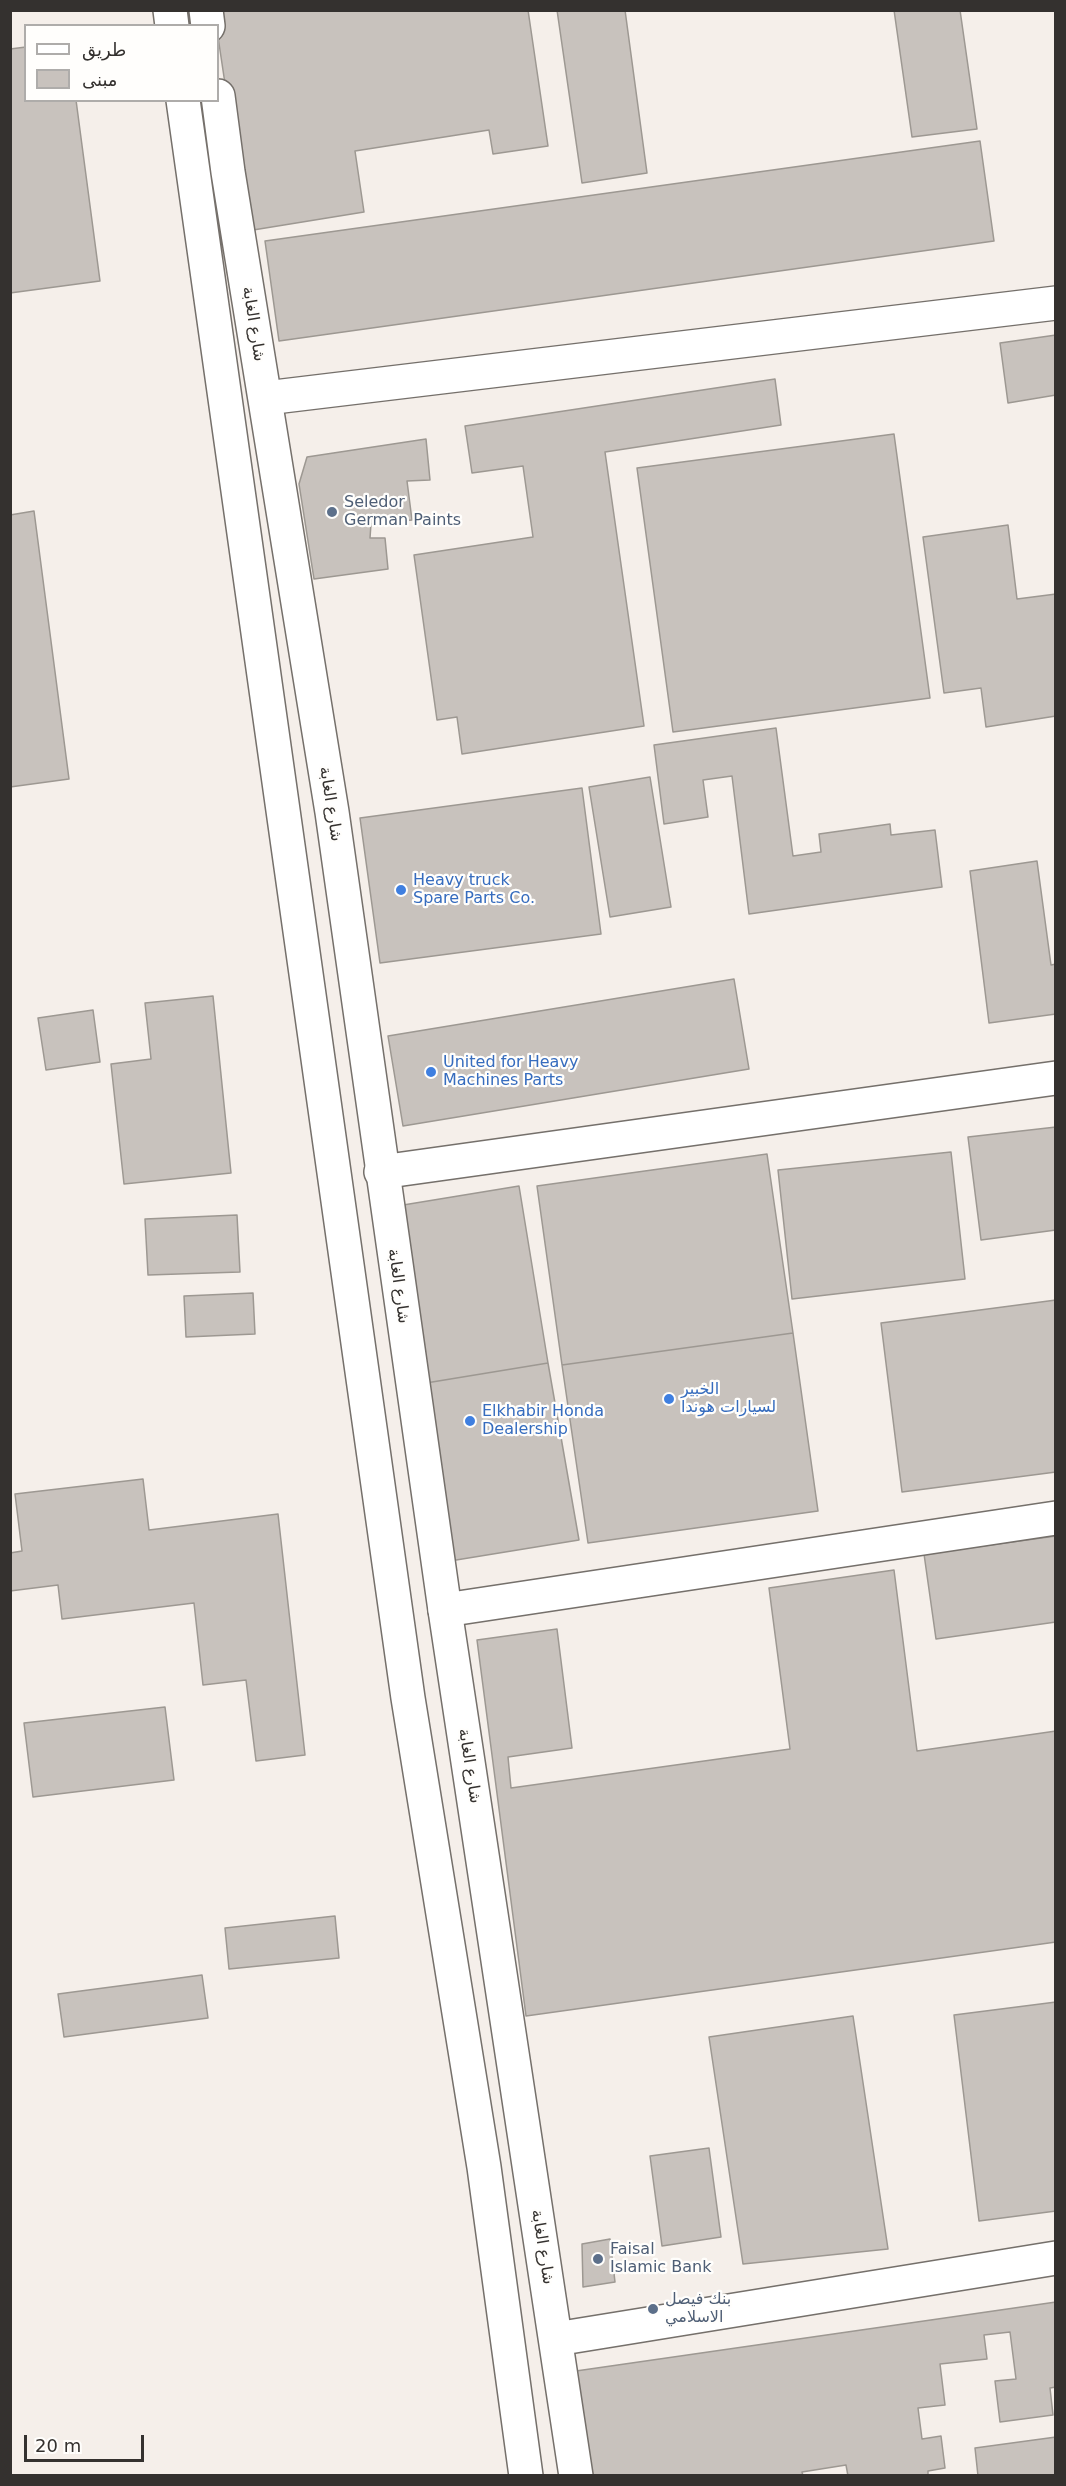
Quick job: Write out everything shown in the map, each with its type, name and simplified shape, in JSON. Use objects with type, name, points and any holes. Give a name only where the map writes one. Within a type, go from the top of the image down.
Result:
[{"type":"main road","points":[[183,102],[408,1698],[484,2167],[526,2475]]},
{"type":"main road","name":"شارع الغابة","points":[[219,102],[230,184],[332,812],[381,1172],[445,1610],[576,2475]]},
{"type":"main road","points":[[266,398],[1056,303]]},
{"type":"main road","points":[[381,1172],[1056,1078]]},
{"type":"main road","points":[[445,1610],[1056,1518]]},
{"type":"main road","points":[[556,2339],[1056,2258]]},
{"type":"building","points":[[214,10],[528,10],[548,146],[493,154],[489,130],[355,151],[364,212],[247,231],[219,43],[219,24],[216,24]]},
{"type":"building","points":[[557,10],[625,10],[647,173],[582,183]]},
{"type":"building","points":[[894,10],[960,10],[977,129],[912,137]]},
{"type":"building","points":[[24,47],[24,102],[76,102],[100,281],[10,293],[10,49]]},
{"type":"building","points":[[980,141],[994,241],[279,341],[265,241]]},
{"type":"building","points":[[1056,335],[1056,395],[1008,403],[1000,343]]},
{"type":"building","points":[[775,379],[781,425],[605,452],[644,726],[462,754],[457,717],[437,720],[414,555],[533,537],[523,466],[472,473],[465,426]]},
{"type":"building","points":[[894,434],[930,698],[673,732],[637,468]]},
{"type":"building","points":[[426,439],[430,480],[407,481],[412,520],[371,524],[370,538],[385,538],[388,569],[314,579],[299,484],[307,457]]},
{"type":"building","points":[[34,511],[69,779],[10,787],[10,515]]},
{"type":"building","points":[[1008,525],[1017,599],[1056,594],[1056,716],[986,727],[981,688],[944,693],[923,537]]},
{"type":"building","points":[[776,728],[793,856],[821,852],[819,834],[890,824],[891,835],[935,830],[942,887],[749,914],[732,776],[703,780],[708,817],[664,824],[654,745]]},
{"type":"building","points":[[650,777],[671,907],[610,917],[589,787]]},
{"type":"building","points":[[582,788],[601,934],[380,963],[360,818]]},
{"type":"building","points":[[1037,861],[1051,965],[1056,964],[1056,1014],[989,1023],[970,871]]},
{"type":"building","points":[[734,979],[749,1069],[403,1126],[388,1036]]},
{"type":"building","points":[[213,996],[231,1173],[124,1184],[111,1064],[151,1059],[145,1003]]},
{"type":"building","points":[[93,1010],[100,1062],[46,1070],[38,1018]]},
{"type":"building","points":[[1056,1127],[1056,1230],[981,1240],[968,1137]]},
{"type":"building","points":[[951,1152],[965,1279],[792,1299],[778,1170]]},
{"type":"building","points":[[767,1154],[793,1333],[562,1365],[537,1186]]},
{"type":"building","points":[[519,1186],[548,1363],[420,1384],[391,1207]]},
{"type":"building","points":[[237,1215],[240,1272],[148,1275],[145,1219]]},
{"type":"building","points":[[253,1293],[255,1334],[186,1337],[184,1296]]},
{"type":"building","points":[[1056,1300],[1056,1472],[902,1492],[881,1323]]},
{"type":"building","points":[[793,1333],[818,1511],[588,1543],[562,1365]]},
{"type":"building","points":[[548,1363],[579,1540],[450,1561],[420,1384]]},
{"type":"building","points":[[143,1479],[149,1530],[278,1514],[305,1755],[256,1761],[246,1680],[203,1685],[194,1603],[62,1619],[58,1585],[10,1591],[10,1553],[22,1551],[15,1494]]},
{"type":"building","points":[[1056,1536],[1056,1622],[936,1639],[924,1554]]},
{"type":"building","points":[[894,1570],[917,1751],[1056,1731],[1056,1942],[526,2016],[477,1640],[557,1629],[572,1748],[508,1757],[511,1788],[790,1749],[769,1588]]},
{"type":"building","points":[[165,1707],[174,1780],[33,1797],[24,1723]]},
{"type":"building","points":[[335,1916],[339,1958],[229,1969],[225,1928]]},
{"type":"building","points":[[202,1975],[208,2018],[64,2037],[58,1994]]},
{"type":"building","points":[[1056,2002],[1056,2211],[979,2221],[954,2015]]},
{"type":"building","points":[[853,2016],[888,2249],[743,2264],[709,2037]]},
{"type":"building","points":[[709,2148],[721,2237],[662,2246],[650,2156]]},
{"type":"building","points":[[610,2239],[615,2282],[583,2287],[582,2244]]},
{"type":"building","points":[[1056,2302],[1056,2387],[1050,2388],[1053,2415],[1000,2422],[995,2381],[1016,2379],[1010,2332],[984,2335],[987,2359],[940,2364],[945,2405],[918,2408],[922,2439],[941,2436],[945,2468],[928,2471],[928,2476],[848,2476],[846,2465],[802,2472],[803,2476],[584,2476],[569,2372]]},
{"type":"building","points":[[1056,2437],[1056,2476],[978,2476],[975,2448]]},
{"type":"place","name":"Seledor German Paints","points":[[332,512]]},
{"type":"place","name":"Heavy truck Spare Parts Co.","points":[[401,890]]},
{"type":"place","name":"United for Heavy Machines Parts","points":[[431,1072]]},
{"type":"place","name":"الخبير لسيارات هوندا","points":[[669,1399]]},
{"type":"place","name":"Elkhabir Honda Dealership","points":[[470,1421]]},
{"type":"place","name":"Faisal Islamic Bank","points":[[598,2259]]},
{"type":"place","name":"بنك فيصل الاسلامي","points":[[653,2309]]}]
